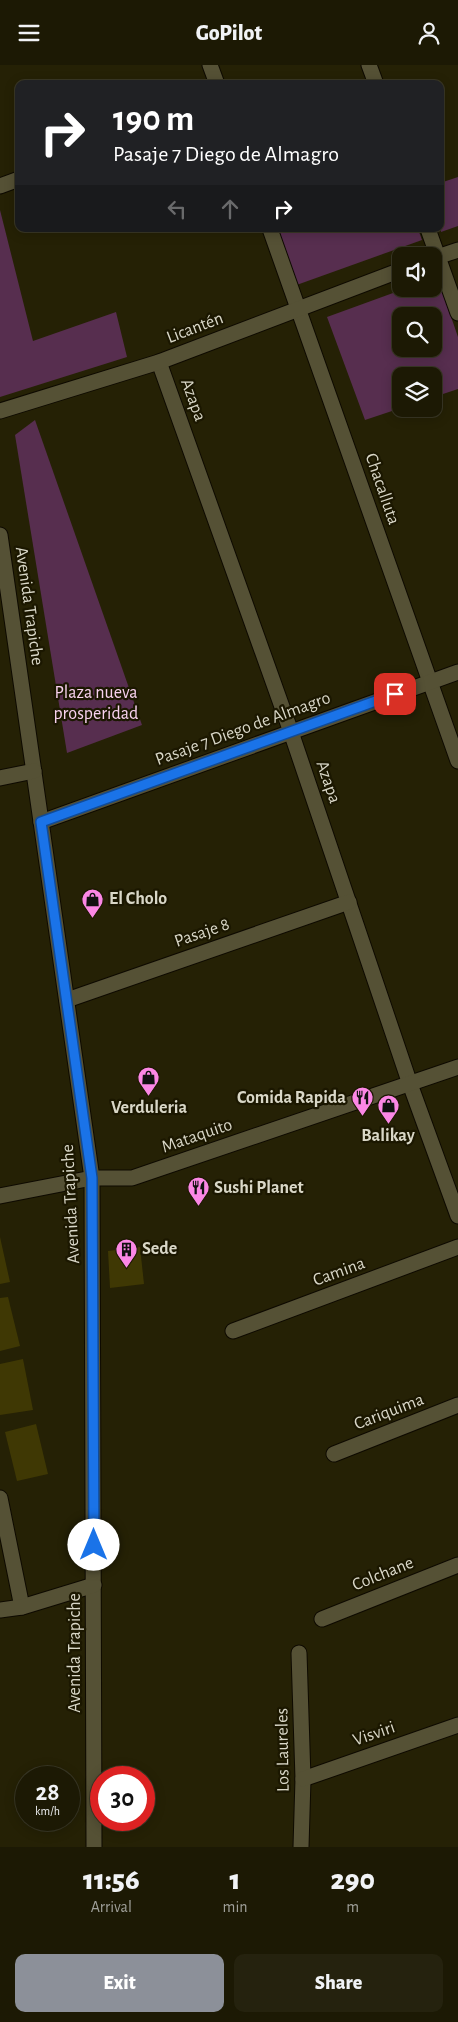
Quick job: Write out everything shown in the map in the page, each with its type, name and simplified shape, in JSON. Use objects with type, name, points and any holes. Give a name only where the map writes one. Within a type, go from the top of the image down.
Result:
[{"type":"street","points":[[210,65],[216,80]]},
{"type":"street","points":[[369,65],[375,80]]},
{"type":"street","points":[[0,186],[15,180]]},
{"type":"street","name":"Chacalluta","points":[[271,232],[458,761]]},
{"type":"street","points":[[429,232],[433,247]]},
{"type":"street","points":[[442,256],[458,250]]},
{"type":"street","name":"Licantén","points":[[0,411],[159,362],[392,273]]},
{"type":"street","points":[[442,273],[458,313]]},
{"type":"street","name":"Azapa","points":[[159,362],[292,732],[410,1084],[458,1216]]},
{"type":"street","name":"Avenida Trapiche","points":[[0,535],[92,1178],[94,1847]]},
{"type":"street","name":"Pasaje 7 Diego de Almagro","points":[[41,822],[458,672]]},
{"type":"street","points":[[0,778],[34,771]]},
{"type":"street","name":"Pasaje 8","points":[[67,999],[349,902]]},
{"type":"street","name":"Mataquito","points":[[0,1196],[92,1178],[132,1178],[458,1067]]},
{"type":"street","name":"Camina","points":[[233,1331],[458,1247]]},
{"type":"street","name":"Cariquima","points":[[334,1453],[458,1405]]},
{"type":"street","points":[[0,1498],[22,1607]]},
{"type":"street","name":"Colchane","points":[[322,1619],[458,1565]]},
{"type":"street","points":[[0,1610],[22,1607],[94,1585]]},
{"type":"street","name":"Los Laureles","points":[[300,1653],[303,1779],[301,1847]]},
{"type":"street","name":"Visviri","points":[[303,1779],[458,1725]]},
{"type":"green space","points":[[458,177],[458,226],[444,231],[444,182]]},
{"type":"green space","points":[[0,210],[33,341],[116,312],[127,357],[0,397]]},
{"type":"green space","points":[[273,232],[419,232],[422,240],[402,247],[392,247],[392,251],[291,287]]},
{"type":"green space","points":[[442,291],[458,337],[458,389],[442,394],[442,367],[392,367],[392,411],[365,420],[327,317],[392,293],[392,297],[442,297]]},
{"type":"green space","name":"Plaza nueva prosperidad","points":[[35,420],[142,725],[67,753],[15,435]]},
{"type":"building","points":[[0,1237],[10,1282],[0,1284]]},
{"type":"building","name":"Sede","points":[[140,1247],[144,1284],[110,1288],[108,1251]]},
{"type":"building","points":[[8,1297],[20,1346],[0,1351],[0,1298]]},
{"type":"building","points":[[23,1359],[33,1410],[0,1415],[0,1364]]},
{"type":"building","points":[[36,1424],[48,1474],[17,1481],[5,1432]]},
{"type":"place","name":"El Cholo","points":[[93,918]]},
{"type":"place","name":"Verduleria","points":[[149,1097]]},
{"type":"place","name":"Comida Rapida","points":[[362,1117]]},
{"type":"place","name":"Balikay","points":[[388,1125]]},
{"type":"place","name":"Sushi Planet","points":[[198,1207]]},
{"type":"place","name":"Sede","points":[[126,1268]]},
{"type":"route","points":[[94,1545],[92,1178],[41,822],[395,694]]}]
